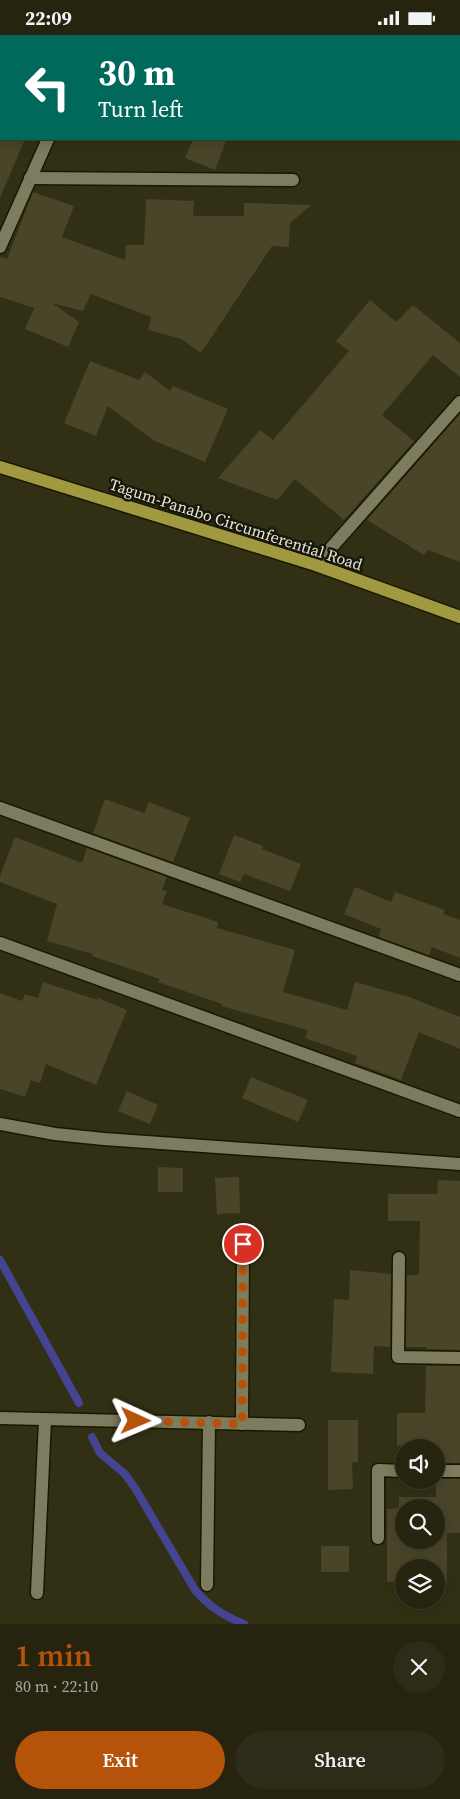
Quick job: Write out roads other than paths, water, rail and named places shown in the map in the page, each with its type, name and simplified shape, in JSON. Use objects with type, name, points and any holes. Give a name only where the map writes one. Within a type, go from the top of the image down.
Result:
[{"type":"main road","name":"Tagum-Panabo Circumferential Road","points":[[0,467],[316,565],[460,617]]},
{"type":"street","points":[[0,247],[48,140]]},
{"type":"street","points":[[30,178],[293,180]]},
{"type":"street","points":[[316,565],[460,403]]},
{"type":"street","points":[[0,808],[460,975]]},
{"type":"street","points":[[0,943],[460,1111]]},
{"type":"street","points":[[0,1124],[104,1139],[460,1164]]},
{"type":"street","points":[[242,1424],[243,1244]]},
{"type":"street","points":[[399,1258],[398,1357],[460,1358]]},
{"type":"street","points":[[0,1418],[299,1425]]},
{"type":"street","points":[[37,1593],[45,1420]]},
{"type":"street","points":[[207,1585],[209,1422]]},
{"type":"street","points":[[378,1538],[378,1470],[395,1471]]},
{"type":"street","points":[[445,1471],[460,1471]]},
{"type":"waterway","points":[[0,1260],[79,1403]]},
{"type":"waterway","points":[[92,1437],[100,1453],[125,1474],[135,1488],[195,1590],[217,1610],[244,1624]]}]
